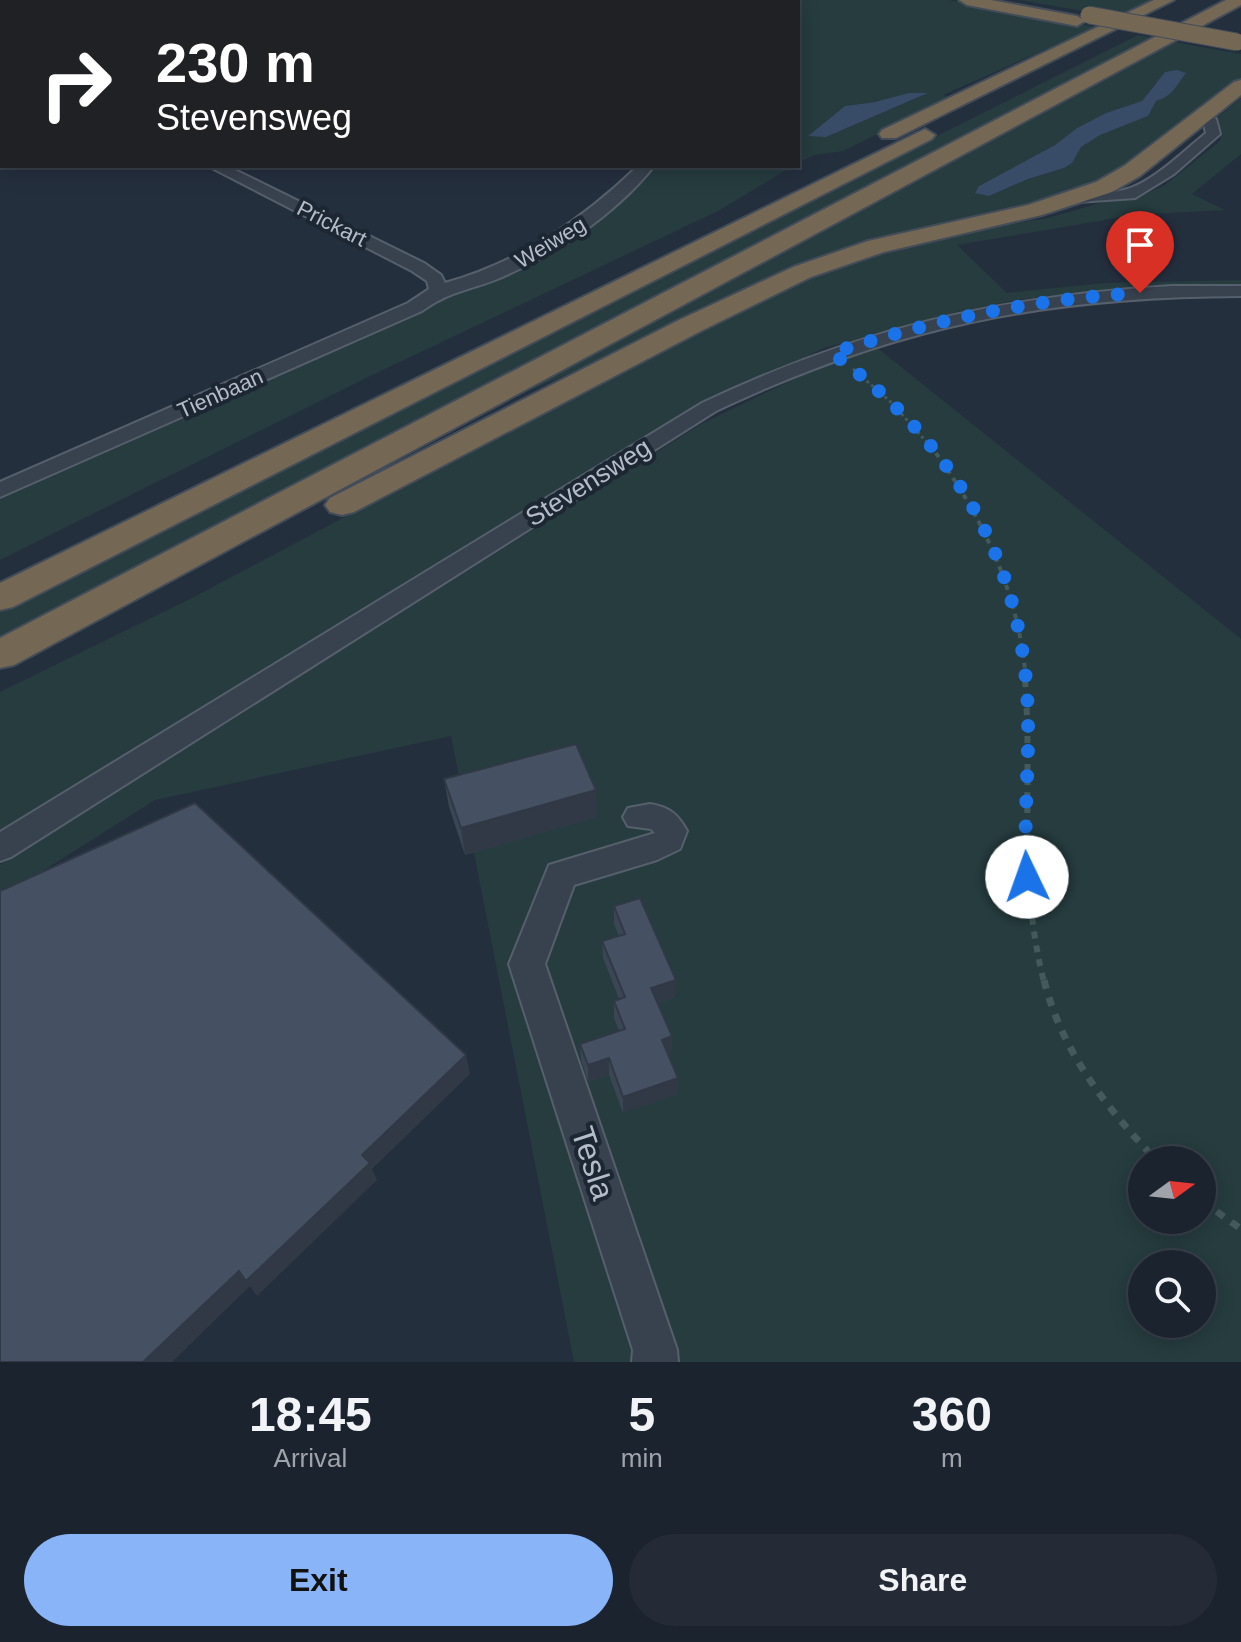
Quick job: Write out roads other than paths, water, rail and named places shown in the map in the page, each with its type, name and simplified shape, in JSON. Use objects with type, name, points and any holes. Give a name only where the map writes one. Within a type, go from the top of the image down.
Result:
[{"type":"highway","points":[[967,0],[1236,46]]},
{"type":"highway","points":[[1004,0],[1083,18]]},
{"type":"highway","points":[[0,655],[1238,0]]},
{"type":"highway","points":[[0,571],[582,283],[1174,3]]},
{"type":"highway","points":[[0,598],[1174,3]]},
{"type":"highway","points":[[0,668],[138,607],[261,547],[689,326],[802,272],[877,246],[1078,197],[1132,171],[1241,86]]},
{"type":"street","name":"Prickart","points":[[219,168],[418,267],[435,279],[438,291]]},
{"type":"street","name":"Weiweg","points":[[438,291],[486,277],[547,247],[594,214],[645,168]]},
{"type":"street","name":"Tienbaan","points":[[0,490],[415,307],[438,291]]},
{"type":"street","name":"Stevensweg","points":[[0,848],[709,407],[779,373],[920,326],[999,309],[1113,295],[1241,291]]},
{"type":"street","name":"Tesla","points":[[639,817],[653,815],[665,819],[671,831],[669,840],[657,847],[561,875],[527,964],[655,1350],[655,1362]]},
{"type":"water","points":[[1177,70],[1186,73],[1171,93],[1156,101],[1148,116],[1100,135],[1081,147],[1072,163],[1064,168],[989,196],[975,193],[979,186],[1055,145],[1077,128],[1106,113],[1142,101],[1165,72]]},
{"type":"water","points":[[909,93],[928,93],[826,137],[808,136],[845,106]]}]
